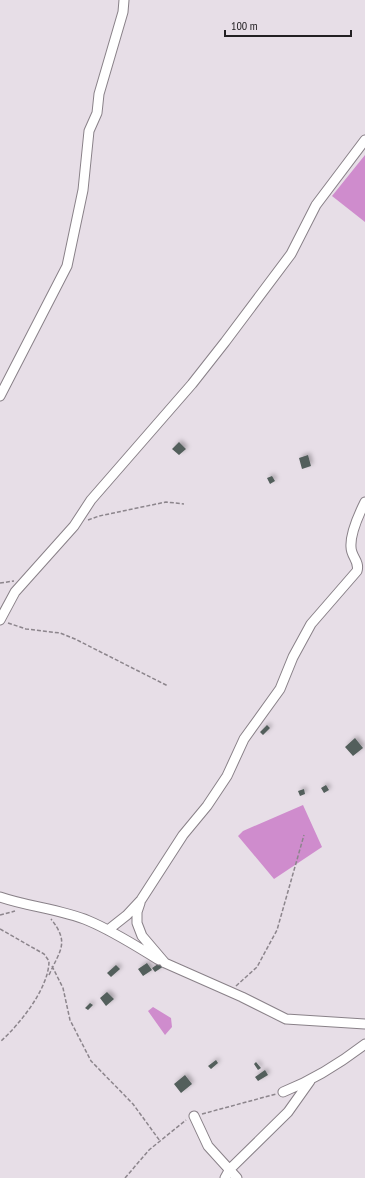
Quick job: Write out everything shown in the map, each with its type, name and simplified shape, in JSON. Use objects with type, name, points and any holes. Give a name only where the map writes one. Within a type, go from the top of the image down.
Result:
[{"type":"street","points":[[0,396],[67,266],[83,190],[89,131],[98,113],[99,94],[121,19],[124,0]]},
{"type":"street","points":[[3,621],[15,592],[74,526],[91,500],[192,384],[225,342],[291,254],[316,205],[365,140]]},
{"type":"street","points":[[108,930],[127,915],[141,900],[183,835],[227,776],[244,739],[280,689],[311,624],[357,571],[359,566],[351,547],[353,535],[365,502]]},
{"type":"street","points":[[0,896],[21,904],[52,908],[88,921],[108,930],[165,963],[231,992],[286,1020],[365,1024]]},
{"type":"street","points":[[141,900],[137,912],[137,923],[142,936],[165,963]]},
{"type":"street","points":[[283,1092],[310,1081],[340,1063],[365,1044]]},
{"type":"street","points":[[225,1178],[230,1169],[288,1112],[310,1081]]},
{"type":"street","points":[[194,1116],[208,1146],[237,1178]]},
{"type":"path","points":[[74,526],[99,516],[166,502],[184,504]]},
{"type":"path","points":[[3,621],[26,629],[60,633],[76,639],[168,686]]},
{"type":"path","points":[[231,992],[243,978],[257,966],[277,930],[304,835]]},
{"type":"path","points":[[0,915],[15,911]]},
{"type":"path","points":[[0,1042],[13,1030],[46,980],[63,944],[57,926],[50,916]]},
{"type":"path","points":[[0,929],[44,954],[49,961],[46,980]]},
{"type":"path","points":[[52,966],[63,988],[70,1020],[91,1061],[133,1104],[160,1141]]},
{"type":"shaded area","points":[[365,155],[365,222],[332,196]]},
{"type":"shaded area","points":[[303,805],[322,847],[274,879],[238,836],[243,831]]},
{"type":"shaded area","points":[[153,1007],[171,1018],[172,1027],[165,1035],[148,1011]]},
{"type":"building","points":[[179,442],[186,449],[179,455],[172,449]]},
{"type":"building","points":[[308,455],[311,466],[302,469],[299,458]]},
{"type":"building","points":[[272,476],[275,481],[270,484],[267,478]]},
{"type":"building","points":[[267,725],[270,728],[263,735],[260,732]]},
{"type":"building","points":[[355,738],[363,748],[353,756],[345,747]]},
{"type":"building","points":[[326,785],[329,790],[324,793],[321,788]]},
{"type":"building","points":[[304,789],[305,794],[300,796],[298,791]]},
{"type":"building","points":[[161,962],[164,966],[155,972],[152,968]]},
{"type":"building","points":[[147,963],[152,970],[143,976],[138,969]]},
{"type":"building","points":[[116,965],[120,969],[111,977],[107,973]]},
{"type":"building","points":[[107,992],[114,999],[106,1006],[100,998]]},
{"type":"building","points":[[90,1003],[93,1005],[88,1010],[85,1008]]},
{"type":"building","points":[[216,1060],[218,1063],[211,1069],[208,1066]]},
{"type":"building","points":[[256,1062],[261,1068],[258,1070],[254,1064]]},
{"type":"building","points":[[265,1070],[268,1075],[258,1081],[255,1077]]},
{"type":"building","points":[[185,1075],[192,1084],[181,1093],[174,1084]]}]
